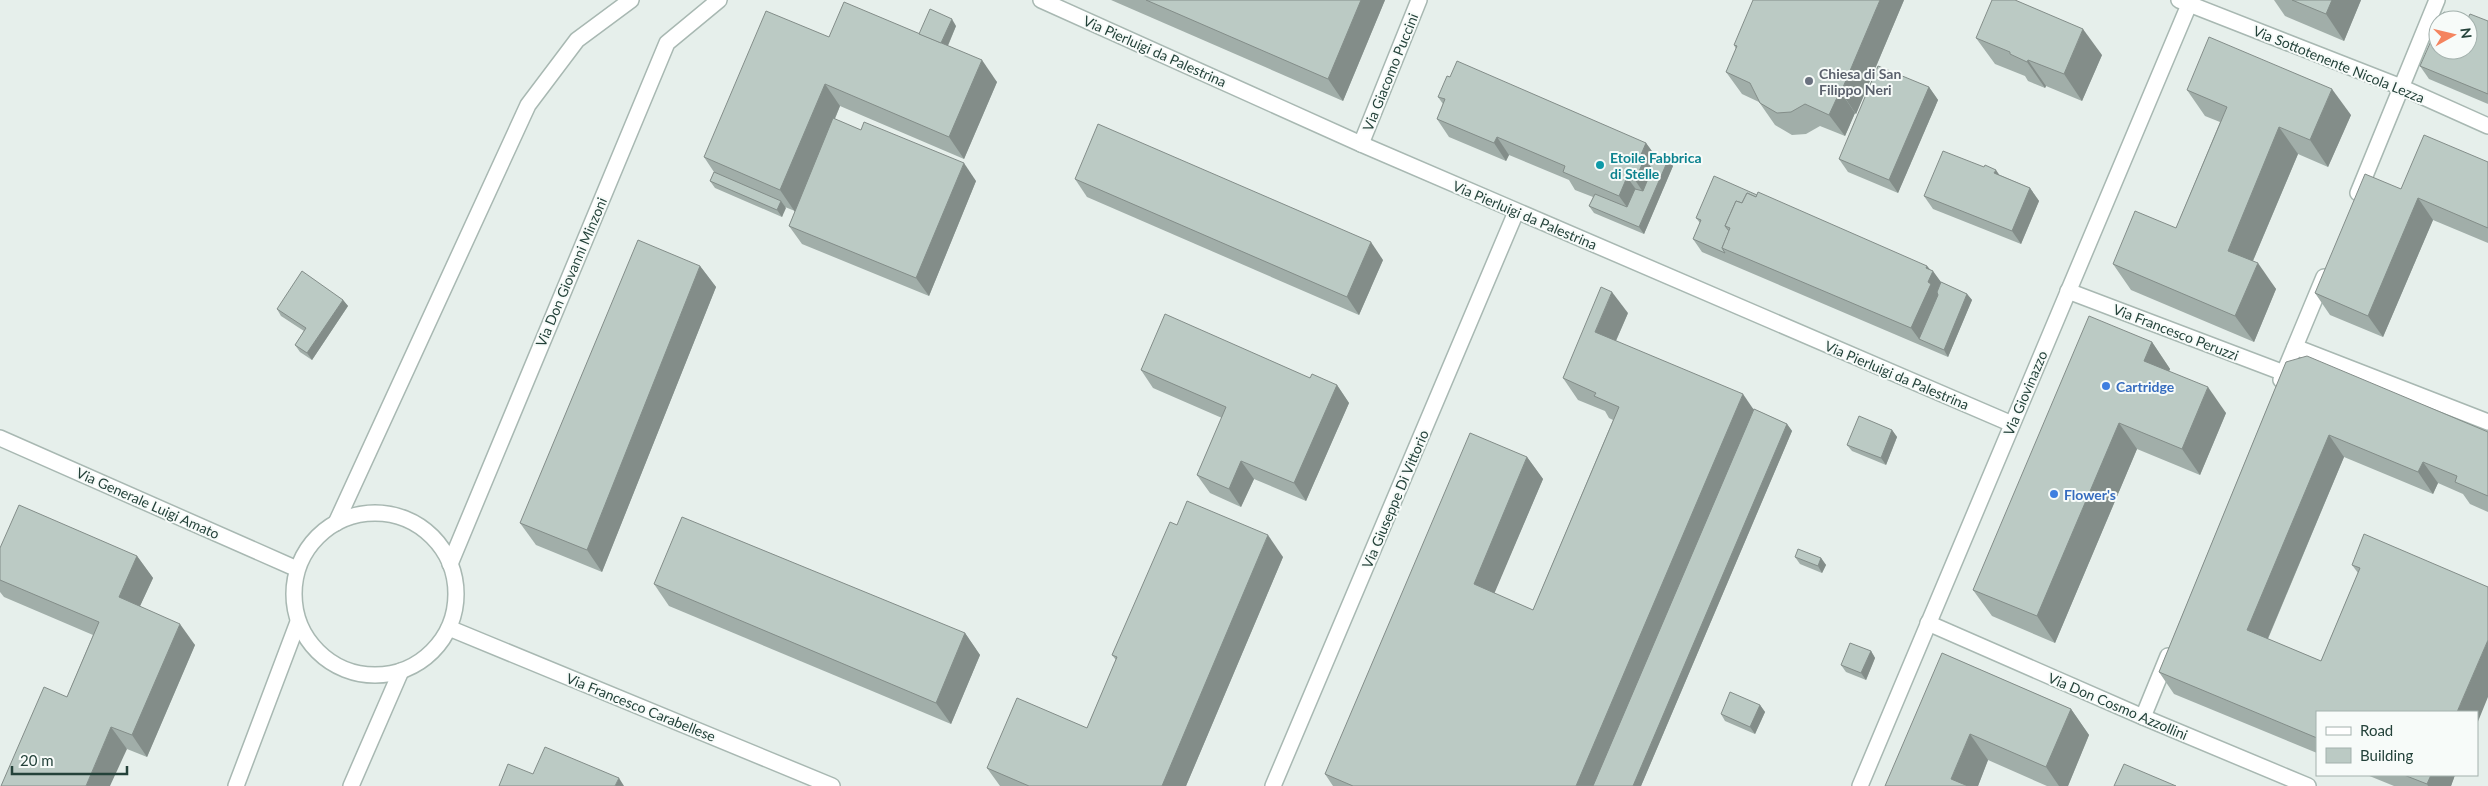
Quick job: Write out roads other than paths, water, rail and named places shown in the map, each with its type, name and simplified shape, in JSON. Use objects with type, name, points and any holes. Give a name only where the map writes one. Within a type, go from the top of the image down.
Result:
[{"type":"street","points":[[336,523],[528,105],[577,40],[631,0]]},
{"type":"street","name":"Via Don Giovanni Minzoni","points":[[450,564],[667,44],[719,0]]},
{"type":"street","name":"Via Pierluigi da Palestrina","points":[[1041,0],[1516,212],[2012,424]]},
{"type":"street","name":"Via Giacomo Puccini","points":[[1361,144],[1419,0]]},
{"type":"street","points":[[2354,204],[2437,0]]},
{"type":"street","name":"Via Sottotenente Nicola Lezza","points":[[2186,1],[2401,88],[2488,126]]},
{"type":"street","name":"Via Giovinazzo","points":[[1860,786],[2068,291],[2186,1]]},
{"type":"street","name":"Via Giuseppe Di Vittorio","points":[[1273,786],[1516,212]]},
{"type":"street","points":[[2277,391],[2328,266]]},
{"type":"street","name":"Via Francesco Peruzzi","points":[[2068,291],[2284,373]]},
{"type":"street","points":[[2295,347],[2488,422]]},
{"type":"street","name":"Via Generale Luigi Amato","points":[[0,438],[297,569]]},
{"type":"street","points":[[378,512],[404,517],[427,531],[444,551],[450,564],[454,574],[457,601],[449,628],[434,651],[412,668],[385,676],[358,674],[332,664],[312,646],[298,622],[293,595],[297,569],[309,545],[336,523],[352,516],[378,512]]},
{"type":"street","points":[[236,786],[298,622]]},
{"type":"street","name":"Via Don Cosmo Azzollini","points":[[1928,623],[2143,717],[2308,786]]},
{"type":"street","name":"Via Francesco Carabellese","points":[[449,628],[832,786]]},
{"type":"street","points":[[2143,717],[2173,645]]},
{"type":"street","points":[[350,786],[401,671]]},
{"type":"place","name":"Chiesa di San Filippo Neri","points":[[1809,81]]},
{"type":"place","name":"Etoile Fabbrica di Stelle","points":[[1600,165]]},
{"type":"place","name":"Cartridge","points":[[2106,386]]},
{"type":"place","name":"Flower's","points":[[2054,494]]}]
